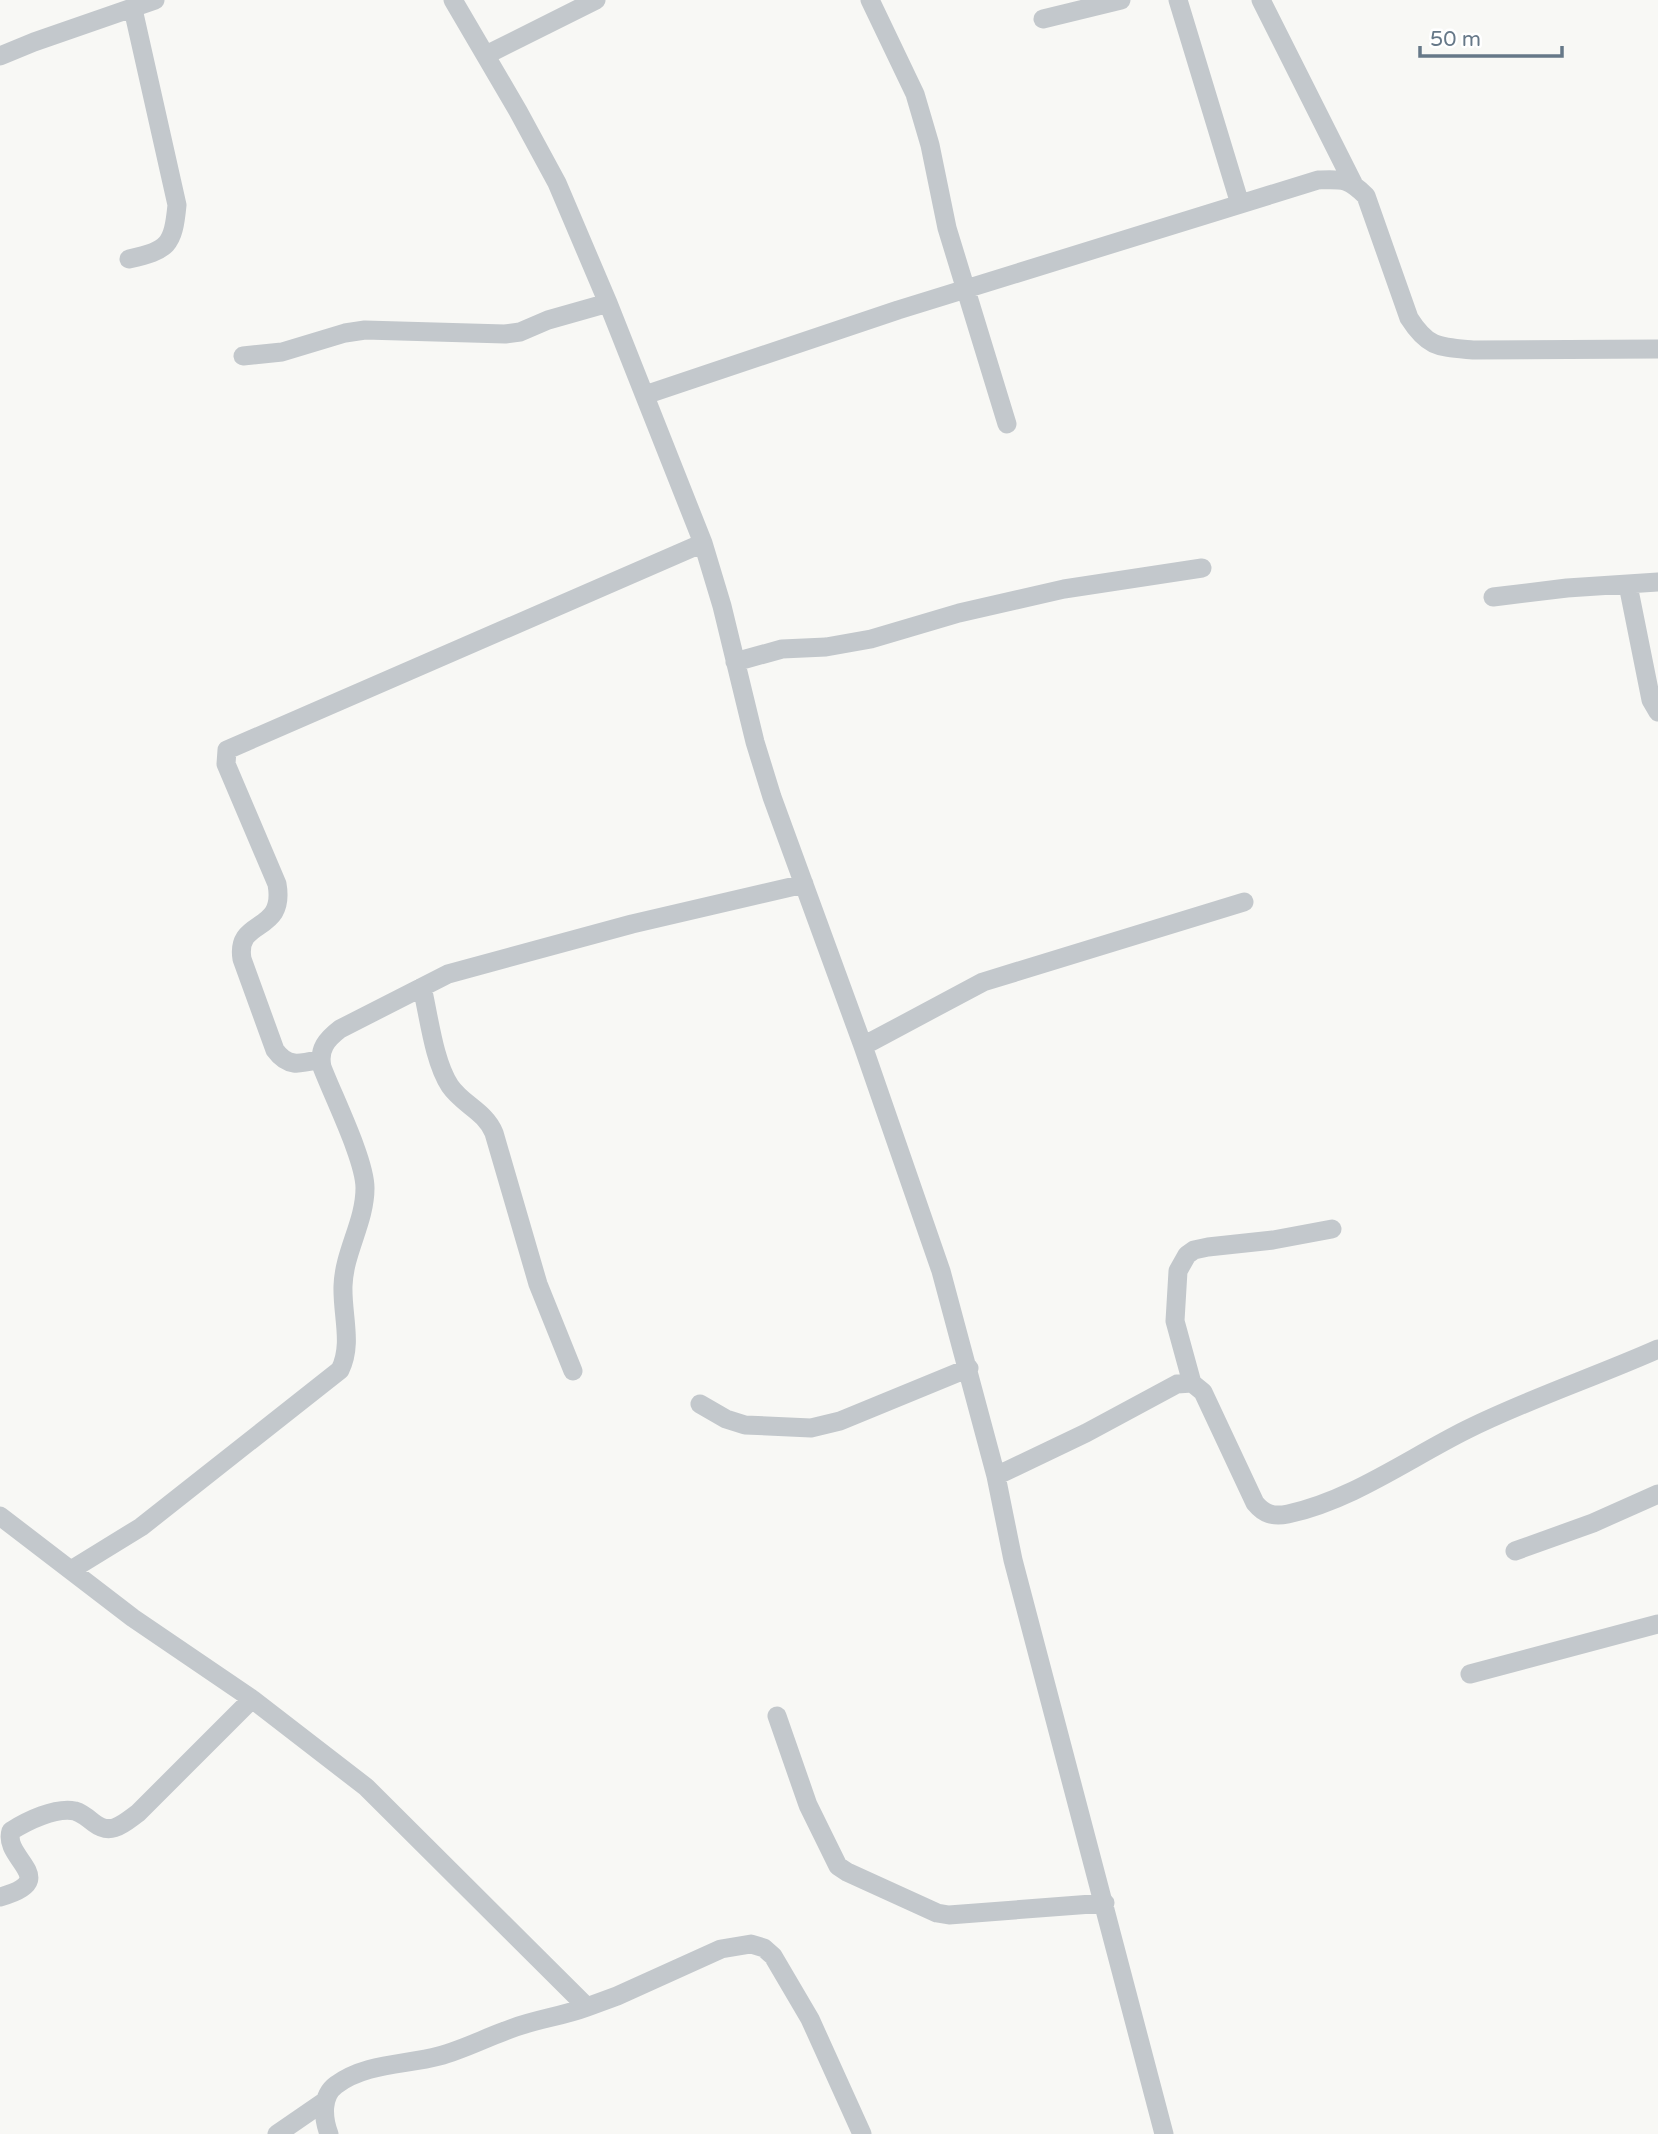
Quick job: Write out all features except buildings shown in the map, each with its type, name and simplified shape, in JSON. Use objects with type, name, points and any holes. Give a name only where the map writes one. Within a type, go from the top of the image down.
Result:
[{"type":"street","points":[[0,56],[155,0]]},
{"type":"street","points":[[453,0],[557,183],[608,303],[703,543],[722,606],[755,742],[941,1271],[969,1368],[996,1476],[1013,1560],[1164,2134]]},
{"type":"street","points":[[486,55],[596,0]]},
{"type":"street","points":[[870,0],[915,94],[930,145],[947,228],[964,289],[1007,424]]},
{"type":"street","points":[[1043,19],[1121,0]]},
{"type":"street","points":[[1178,0],[1240,204]]},
{"type":"street","points":[[1261,0],[1353,183],[1366,196],[1409,318],[1420,336],[1447,348],[1473,350],[1658,349]]},
{"type":"street","points":[[129,259],[156,253],[166,246],[172,236],[177,205],[133,9]]},
{"type":"street","points":[[645,395],[964,289],[1318,180],[1353,183]]},
{"type":"street","points":[[243,356],[282,352],[345,333],[365,330],[505,334],[520,332],[548,320],[608,303]]},
{"type":"street","points":[[320,1059],[300,1065],[290,1064],[281,1058],[275,1050],[242,959],[240,948],[244,940],[278,909],[279,897],[277,884],[226,764],[227,750],[703,543]]},
{"type":"street","points":[[736,662],[782,649],[826,647],[871,639],[959,613],[1064,589],[1202,568]]},
{"type":"street","points":[[1493,597],[1567,588],[1658,582]]},
{"type":"street","points":[[1628,585],[1651,700],[1658,712]]},
{"type":"street","points":[[71,1570],[141,1527],[340,1370],[346,1358],[344,1268],[365,1188],[362,1169],[320,1059],[328,1038],[340,1029],[448,974],[619,927],[804,884]]},
{"type":"street","points":[[863,1046],[983,982],[1244,902]]},
{"type":"street","points":[[422,987],[440,1064],[448,1083],[467,1105],[489,1120],[538,1284],[573,1371]]},
{"type":"street","points":[[1332,1229],[1195,1250],[1186,1255],[1178,1271],[1175,1321],[1192,1383],[1203,1392],[1255,1503],[1263,1513],[1275,1516],[1340,1497],[1466,1429],[1658,1349]]},
{"type":"street","points":[[700,1404],[726,1419],[744,1425],[811,1428],[840,1421],[969,1368]]},
{"type":"street","points":[[996,1476],[1086,1433],[1177,1384],[1192,1383]]},
{"type":"street","points":[[1516,1551],[1593,1523],[1658,1494]]},
{"type":"street","points":[[0,1517],[134,1618],[252,1699],[366,1787],[587,2007]]},
{"type":"street","points":[[1471,1674],[1658,1625]]},
{"type":"street","points":[[0,1897],[22,1890],[29,1881],[10,1839],[11,1831],[64,1811],[81,1813],[103,1829],[113,1829],[124,1824],[138,1814],[252,1699]]},
{"type":"street","points":[[777,1716],[808,1805],[838,1866],[846,1872],[937,1913],[949,1915],[1105,1903]]},
{"type":"street","points":[[277,2134],[325,2101],[335,2085],[375,2068],[456,2052],[507,2030],[562,2016],[617,1996],[721,1949],[751,1944],[764,1948],[773,1956],[810,2019],[862,2134]]},
{"type":"street","points":[[325,2101],[324,2116],[329,2134]]}]
